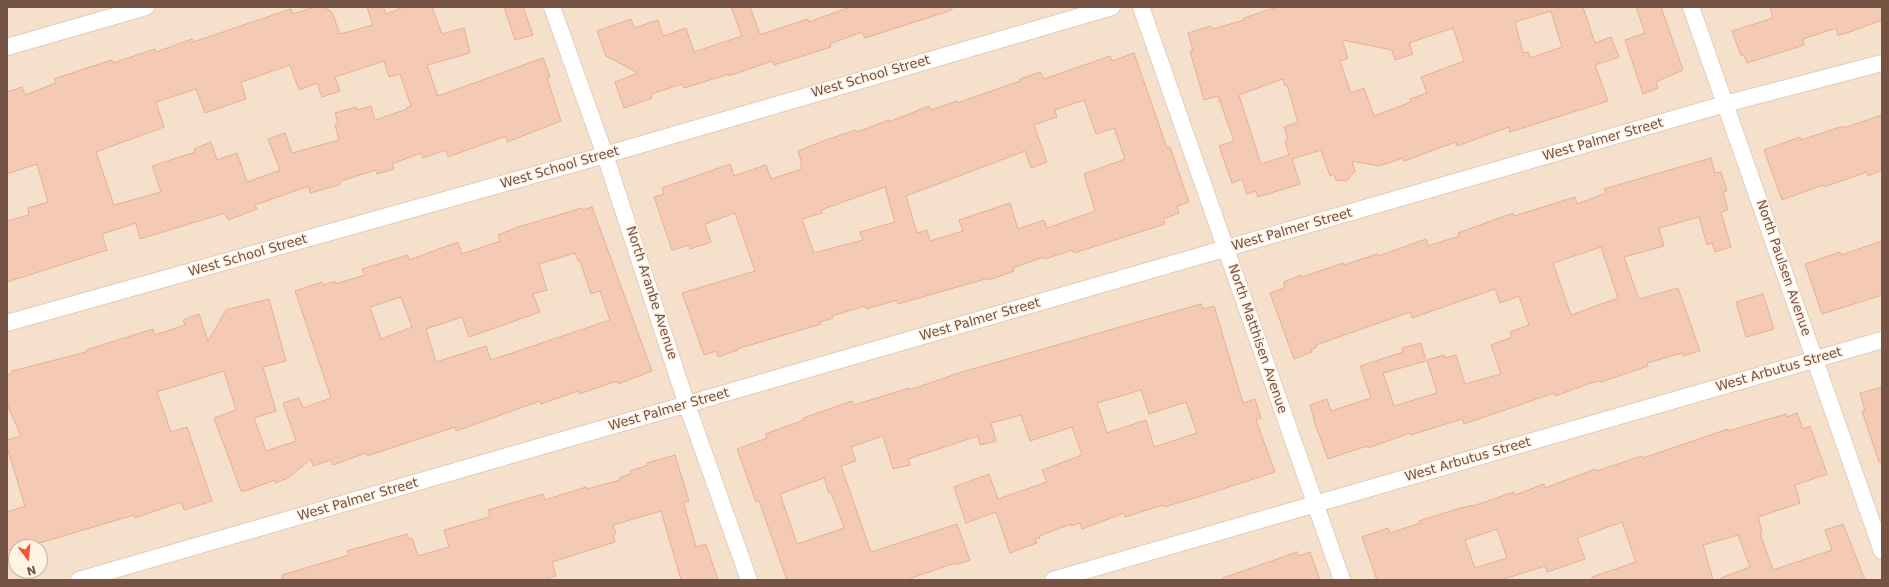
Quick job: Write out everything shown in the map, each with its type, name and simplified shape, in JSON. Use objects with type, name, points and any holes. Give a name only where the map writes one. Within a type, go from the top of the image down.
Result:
[{"type":"street","points":[[7,47],[146,7]]},
{"type":"street","name":"North Aranbe Avenue","points":[[552,7],[605,155],[687,405],[749,580]]},
{"type":"street","name":"West School Street","points":[[7,323],[605,155],[1112,7]]},
{"type":"street","name":"North Matthisen Avenue","points":[[1141,7],[1342,580]]},
{"type":"street","name":"North Paulsen Avenue","points":[[1691,7],[1882,551]]},
{"type":"street","name":"West Palmer Street","points":[[80,580],[1725,104],[1882,63]]},
{"type":"street","name":"West Arbutus Street","points":[[1053,580],[1882,340]]},
{"type":"shaded area","points":[[7,7],[1882,7],[1882,580],[7,580]]},
{"type":"building","points":[[314,7],[324,7],[332,12],[340,34],[373,25],[367,7],[383,7],[386,14],[404,7],[432,7],[442,34],[464,28],[470,53],[427,65],[438,96],[543,58],[550,77],[547,78],[561,121],[507,142],[506,136],[448,157],[446,150],[423,158],[421,153],[392,164],[394,169],[377,174],[376,170],[341,181],[339,185],[310,193],[309,186],[255,205],[257,209],[228,220],[225,213],[140,239],[136,223],[102,234],[107,250],[7,282],[7,221],[29,215],[28,208],[48,202],[37,164],[7,174],[7,92],[22,87],[25,95],[56,83],[54,79],[112,60],[113,63],[155,49],[156,52],[192,39],[193,42],[291,9],[293,14]],"holes":[[[384,61],[389,77],[400,74],[411,106],[406,108],[407,109],[375,120],[371,106],[357,110],[356,107],[335,113],[338,124],[335,125],[339,140],[292,153],[285,133],[268,139],[280,170],[247,182],[237,153],[217,160],[211,142],[194,149],[195,152],[152,166],[161,192],[114,205],[96,152],[164,127],[156,102],[196,89],[205,113],[246,99],[241,82],[290,65],[299,90],[317,83],[322,97],[340,91],[335,77]]]},
{"type":"building","points":[[504,7],[523,7],[533,35],[515,40]]},
{"type":"building","points":[[731,7],[750,7],[760,34],[808,19],[809,22],[850,7],[952,7],[952,10],[865,38],[862,32],[830,44],[831,47],[774,65],[772,61],[729,76],[729,74],[684,88],[682,84],[651,94],[652,98],[624,108],[615,82],[638,73],[606,56],[597,31],[631,19],[634,28],[658,20],[663,36],[686,28],[694,52],[742,36]]},
{"type":"building","points":[[1277,7],[1583,7],[1595,43],[1611,37],[1619,57],[1595,65],[1608,101],[1510,132],[1509,127],[1457,146],[1456,142],[1404,161],[1403,158],[1379,166],[1352,161],[1355,171],[1347,181],[1336,180],[1334,174],[1330,176],[1321,150],[1292,159],[1300,184],[1258,197],[1256,191],[1247,194],[1242,179],[1232,183],[1219,146],[1234,141],[1218,96],[1204,100],[1190,51],[1193,50],[1188,33],[1211,26],[1213,29],[1244,20],[1244,18]],"holes":[[[1551,11],[1562,47],[1530,58],[1528,52],[1523,53],[1515,22]],[[1453,28],[1464,61],[1421,77],[1427,93],[1410,99],[1411,102],[1374,116],[1364,88],[1351,93],[1340,61],[1348,58],[1342,40],[1392,50],[1395,60],[1413,54],[1409,43]],[[1283,79],[1285,86],[1287,85],[1298,122],[1284,127],[1288,140],[1285,142],[1289,155],[1261,164],[1239,95]]]},
{"type":"building","points":[[1636,7],[1661,7],[1683,70],[1656,82],[1658,88],[1643,94],[1625,40],[1645,33]]},
{"type":"building","points":[[1770,7],[1882,7],[1882,20],[1844,34],[1838,35],[1836,28],[1803,39],[1804,45],[1747,63],[1744,55],[1741,56],[1732,31],[1773,18]]},
{"type":"building","points":[[1134,53],[1167,148],[1170,147],[1189,202],[1177,206],[1179,213],[1163,219],[1165,224],[1074,253],[1072,250],[1045,259],[1044,257],[1013,268],[1014,271],[989,280],[989,278],[898,304],[897,300],[866,309],[865,306],[832,316],[833,318],[820,322],[821,324],[737,349],[738,350],[718,357],[716,351],[704,355],[682,293],[755,271],[735,213],[705,224],[711,242],[690,249],[689,245],[672,250],[654,197],[664,194],[662,188],[730,164],[734,176],[766,165],[771,179],[802,169],[798,151],[823,141],[856,130],[857,132],[889,120],[889,122],[929,106],[931,110],[957,101],[957,103],[1020,81],[1020,79],[1040,72],[1044,79],[1110,56],[1112,61]],"holes":[[[1084,100],[1096,134],[1114,128],[1125,159],[1084,174],[1095,211],[1047,228],[1044,220],[1018,229],[1010,203],[959,220],[963,231],[930,241],[927,230],[917,233],[906,196],[1025,151],[1031,168],[1047,162],[1034,125],[1057,117],[1055,110]],[[885,187],[895,222],[860,232],[863,240],[814,253],[802,219],[822,213],[821,210]]]},
{"type":"building","points":[[1882,115],[1882,170],[1868,176],[1867,172],[1824,187],[1823,185],[1782,200],[1764,150],[1800,137],[1801,140],[1843,126],[1844,128]]},
{"type":"building","points":[[1711,158],[1715,173],[1721,172],[1727,191],[1723,192],[1728,210],[1721,212],[1731,247],[1715,252],[1712,243],[1707,245],[1699,217],[1659,228],[1664,246],[1624,257],[1639,299],[1678,288],[1700,351],[1683,356],[1682,353],[1647,363],[1648,366],[1601,382],[1591,383],[1555,396],[1554,393],[1464,424],[1462,419],[1411,435],[1410,433],[1368,448],[1367,446],[1328,459],[1313,418],[1310,405],[1327,399],[1331,411],[1371,398],[1360,366],[1403,352],[1402,348],[1421,343],[1426,361],[1383,373],[1394,406],[1437,393],[1427,360],[1444,355],[1445,358],[1456,355],[1465,384],[1501,374],[1491,345],[1512,337],[1510,332],[1529,325],[1519,296],[1500,303],[1495,289],[1412,318],[1410,312],[1316,345],[1317,347],[1311,350],[1312,352],[1294,359],[1270,293],[1284,288],[1284,282],[1301,275],[1302,277],[1343,263],[1344,265],[1377,254],[1378,256],[1426,239],[1428,246],[1459,236],[1458,233],[1513,213],[1514,216],[1575,197],[1577,204],[1606,193],[1604,189]],"holes":[[[1601,247],[1618,298],[1571,315],[1553,263]]]},
{"type":"building","points":[[592,207],[652,371],[618,384],[617,381],[579,394],[578,391],[541,404],[540,401],[456,431],[455,427],[367,456],[366,453],[333,465],[331,460],[313,466],[311,459],[288,478],[275,483],[275,480],[245,491],[241,491],[214,418],[236,410],[224,371],[157,392],[171,432],[187,427],[212,501],[184,510],[181,502],[135,518],[134,515],[48,540],[48,539],[8,539],[7,551],[7,512],[25,506],[7,447],[7,440],[21,436],[7,404],[7,375],[12,373],[12,371],[86,352],[86,350],[153,329],[155,335],[185,325],[183,320],[199,314],[208,341],[226,310],[269,299],[286,361],[263,367],[276,411],[254,418],[266,451],[296,441],[283,403],[299,398],[303,408],[331,398],[295,291],[322,282],[324,285],[335,281],[335,284],[365,275],[362,269],[408,255],[409,260],[458,242],[462,254],[500,241],[498,235],[518,227],[582,208],[583,210]],"holes":[[[575,253],[578,261],[580,261],[591,294],[600,291],[610,320],[491,360],[486,346],[436,362],[426,329],[462,317],[469,337],[540,312],[533,294],[547,290],[539,264]],[[401,297],[412,327],[381,339],[370,307]]]},
{"type":"building","points":[[1882,241],[1882,295],[1822,314],[1805,264],[1840,252],[1841,255]]},
{"type":"building","points":[[1763,294],[1774,329],[1746,337],[1736,302]]},
{"type":"building","points":[[1201,304],[1203,309],[1214,306],[1243,403],[1255,399],[1261,418],[1256,420],[1275,472],[1164,507],[1163,505],[1125,517],[1124,513],[1082,529],[1080,523],[1071,526],[1071,524],[1039,536],[1040,538],[1035,539],[1037,543],[1010,553],[996,512],[966,523],[954,487],[989,474],[998,499],[1047,482],[1042,470],[1082,455],[1072,427],[1030,441],[1021,415],[991,423],[996,441],[980,445],[978,436],[908,459],[910,465],[893,469],[883,436],[851,447],[856,461],[841,466],[871,552],[957,524],[970,560],[956,565],[955,563],[906,580],[787,580],[759,501],[756,502],[737,449],[767,438],[765,434],[804,420],[803,418],[852,401],[854,405],[909,388],[909,390],[962,372]],"holes":[[[1141,390],[1149,414],[1186,402],[1197,433],[1154,447],[1146,420],[1107,433],[1097,403]],[[824,478],[829,493],[831,492],[844,528],[797,544],[780,494]]]},
{"type":"building","points":[[1882,387],[1882,462],[1879,462],[1862,411],[1865,410],[1860,393]]},
{"type":"building","points":[[1797,413],[1803,429],[1810,426],[1827,474],[1795,485],[1800,503],[1758,517],[1762,532],[1760,533],[1773,570],[1832,550],[1825,530],[1843,524],[1865,580],[1721,580],[1721,578],[1750,567],[1738,535],[1703,545],[1713,580],[1592,580],[1592,577],[1636,562],[1622,522],[1577,538],[1585,559],[1547,572],[1545,566],[1501,580],[1377,580],[1362,537],[1388,528],[1390,533],[1420,523],[1419,521],[1457,509],[1473,506],[1514,492],[1515,495],[1544,484],[1545,488],[1596,469],[1597,471],[1642,456],[1643,458],[1728,429],[1728,431],[1786,414],[1787,417]],"holes":[[[1497,529],[1507,558],[1475,568],[1465,540]]]},
{"type":"building","points":[[675,455],[689,501],[684,502],[696,547],[706,544],[718,580],[681,580],[661,511],[613,525],[616,534],[613,535],[615,542],[552,562],[556,576],[543,580],[282,580],[282,575],[349,555],[347,551],[407,534],[409,539],[412,538],[418,556],[449,547],[444,530],[486,518],[490,515],[488,510],[543,494],[545,500],[586,487],[587,489],[620,480],[620,477],[631,474],[630,471],[648,465],[647,463]]},
{"type":"building","points":[[1297,552],[1299,556],[1310,552],[1320,580],[1223,580],[1223,578]]}]
